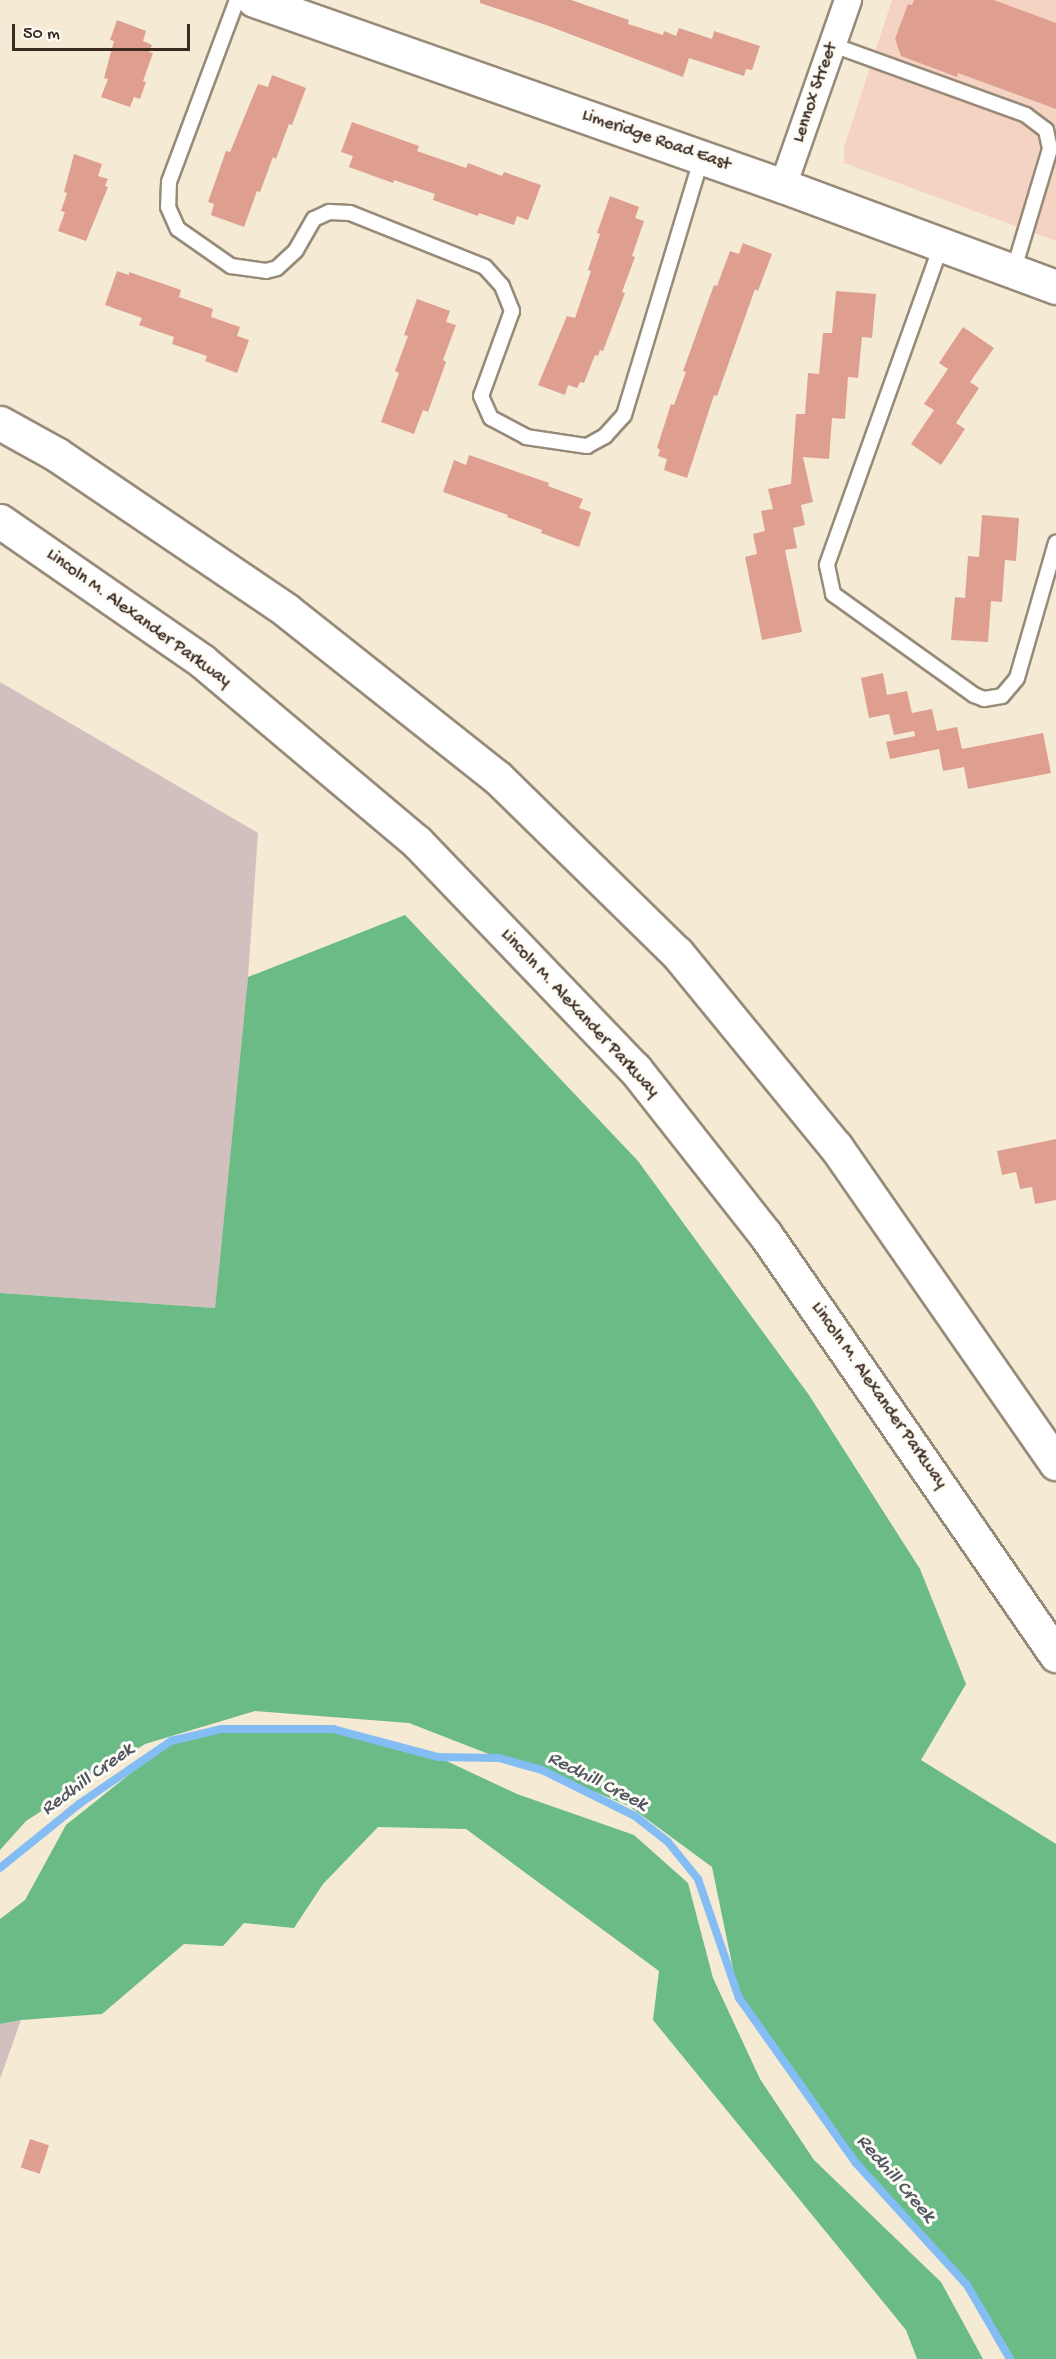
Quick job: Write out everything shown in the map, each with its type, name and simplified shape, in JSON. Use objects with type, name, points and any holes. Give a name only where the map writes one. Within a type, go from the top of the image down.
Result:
[{"type":"main road","name":"Limeridge Road East","points":[[254,0],[702,157],[1056,287]]},
{"type":"main road","points":[[0,423],[56,454],[286,609],[498,778],[677,953],[836,1147],[1056,1462]]},
{"type":"main road","name":"Lincoln M. Alexander Parkway","points":[[0,520],[202,661],[417,842],[635,1069],[765,1234],[1056,1655]]},
{"type":"street","name":"Lennox Street","points":[[783,186],[848,0]]},
{"type":"lane","points":[[237,0],[169,182],[168,207],[178,229],[231,266],[266,271],[277,268],[296,250],[314,219],[329,212],[350,213],[485,267],[502,286],[512,311],[481,396],[491,418],[526,437],[587,446],[605,436],[624,415],[702,157]]},
{"type":"lane","points":[[832,45],[1026,115],[1046,130],[1050,149],[1013,272]]},
{"type":"lane","points":[[941,246],[827,565],[833,594],[974,695],[984,699],[1002,696],[1017,678],[1056,543]]},
{"type":"shaded area","points":[[892,0],[1056,0],[1056,241],[844,163],[844,147]]},
{"type":"shaded area","points":[[0,682],[258,833],[248,977],[215,1308],[0,1293]]},
{"type":"shaded area","points":[[21,2020],[0,2079],[0,2024]]},
{"type":"green space","points":[[405,915],[638,1161],[809,1395],[920,1569],[966,1684],[921,1760],[1056,1844],[1056,2359],[1010,2359],[967,2285],[855,2162],[739,1998],[712,1867],[629,1806],[542,1770],[499,1758],[409,1723],[255,1711],[145,1744],[26,1821],[0,1850],[0,1293],[215,1308],[248,977]]},
{"type":"green space","points":[[221,1729],[333,1729],[438,1757],[517,1794],[634,1835],[688,1883],[713,1978],[760,2079],[814,2160],[941,2282],[983,2359],[917,2359],[906,2330],[653,2020],[659,1971],[466,1829],[378,1827],[323,1884],[294,1928],[244,1923],[223,1946],[184,1944],[102,2014],[21,2020],[0,2024],[0,1919],[25,1900],[66,1825],[171,1741]]},
{"type":"building","points":[[480,0],[571,0],[629,20],[628,24],[663,35],[664,31],[676,36],[679,28],[712,39],[714,31],[760,46],[752,70],[746,69],[744,76],[689,58],[683,77],[546,25],[480,3]]},
{"type":"building","points":[[914,0],[994,0],[1056,23],[1056,109],[958,73],[957,77],[901,56],[895,39],[908,4],[912,5]]},
{"type":"building","points":[[117,20],[146,31],[143,41],[152,45],[149,52],[153,53],[143,81],[146,82],[140,99],[134,97],[130,107],[101,97],[108,79],[104,78],[114,41],[110,40]]},
{"type":"building","points":[[272,75],[306,88],[276,159],[273,157],[260,192],[257,191],[244,227],[211,215],[214,204],[208,202],[226,151],[230,152],[258,84],[268,87]]},
{"type":"building","points":[[352,122],[419,146],[417,151],[466,168],[468,163],[502,176],[504,172],[541,185],[528,220],[517,216],[514,225],[479,213],[478,216],[433,200],[435,194],[394,180],[393,183],[349,167],[353,156],[341,152]]},
{"type":"building","points":[[74,154],[102,164],[98,176],[108,179],[105,186],[108,187],[86,241],[58,231],[65,212],[61,211],[67,193],[64,192]]},
{"type":"building","points":[[610,196],[639,207],[635,218],[644,221],[632,256],[635,257],[622,292],[625,293],[603,351],[600,350],[598,356],[595,355],[584,383],[580,382],[577,388],[568,385],[565,395],[538,385],[567,316],[575,318],[591,271],[588,270],[600,234],[597,233]]},
{"type":"building","points":[[743,243],[772,254],[758,291],[755,289],[717,396],[714,395],[687,478],[664,470],[667,459],[658,456],[660,450],[657,448],[671,404],[674,405],[686,372],[683,371],[714,285],[717,286],[730,251],[739,254]]},
{"type":"building","points":[[117,271],[129,275],[129,272],[181,290],[179,297],[213,309],[211,317],[240,327],[237,336],[249,340],[237,373],[205,361],[207,356],[172,344],[174,337],[139,325],[142,318],[105,305]]},
{"type":"building","points":[[836,291],[876,294],[872,338],[862,337],[858,378],[848,377],[845,419],[832,418],[829,459],[803,457],[813,502],[801,505],[805,525],[793,528],[797,548],[785,550],[802,632],[762,640],[745,557],[757,554],[753,534],[765,531],[761,511],[773,509],[768,489],[791,484],[796,414],[805,414],[808,373],[819,374],[823,333],[832,333]]},
{"type":"building","points":[[417,299],[450,311],[446,322],[456,325],[443,360],[446,362],[428,412],[423,410],[414,434],[381,422],[399,373],[395,371],[408,336],[404,335]]},
{"type":"building","points":[[963,327],[994,348],[970,382],[979,388],[956,423],[965,429],[941,465],[911,444],[934,410],[924,404],[948,369],[939,363]]},
{"type":"building","points":[[469,455],[549,483],[548,486],[583,499],[579,508],[591,512],[579,547],[541,533],[542,530],[507,517],[508,515],[443,492],[454,460],[466,465]]},
{"type":"building","points":[[982,515],[1019,518],[1016,561],[1005,560],[1002,602],[991,601],[988,642],[951,640],[955,597],[965,598],[968,556],[979,557]]},
{"type":"building","points":[[883,673],[887,695],[907,691],[912,713],[932,709],[937,731],[957,727],[962,749],[1043,733],[1051,773],[968,789],[964,767],[943,771],[939,749],[890,759],[886,742],[915,736],[914,731],[894,735],[889,714],[869,718],[861,678]]},
{"type":"building","points":[[1056,1139],[1056,1200],[1035,1204],[1032,1187],[1020,1189],[1016,1172],[1002,1175],[997,1151]]},
{"type":"building","points":[[30,2139],[49,2145],[40,2174],[21,2168]]},
{"type":"waterway","name":"Redhill Creek","points":[[0,1868],[79,1804],[171,1741],[221,1729],[333,1729],[438,1757],[499,1758],[542,1770],[635,1816],[668,1842],[698,1879],[739,1998],[855,2162],[967,2285],[1010,2359]]}]
